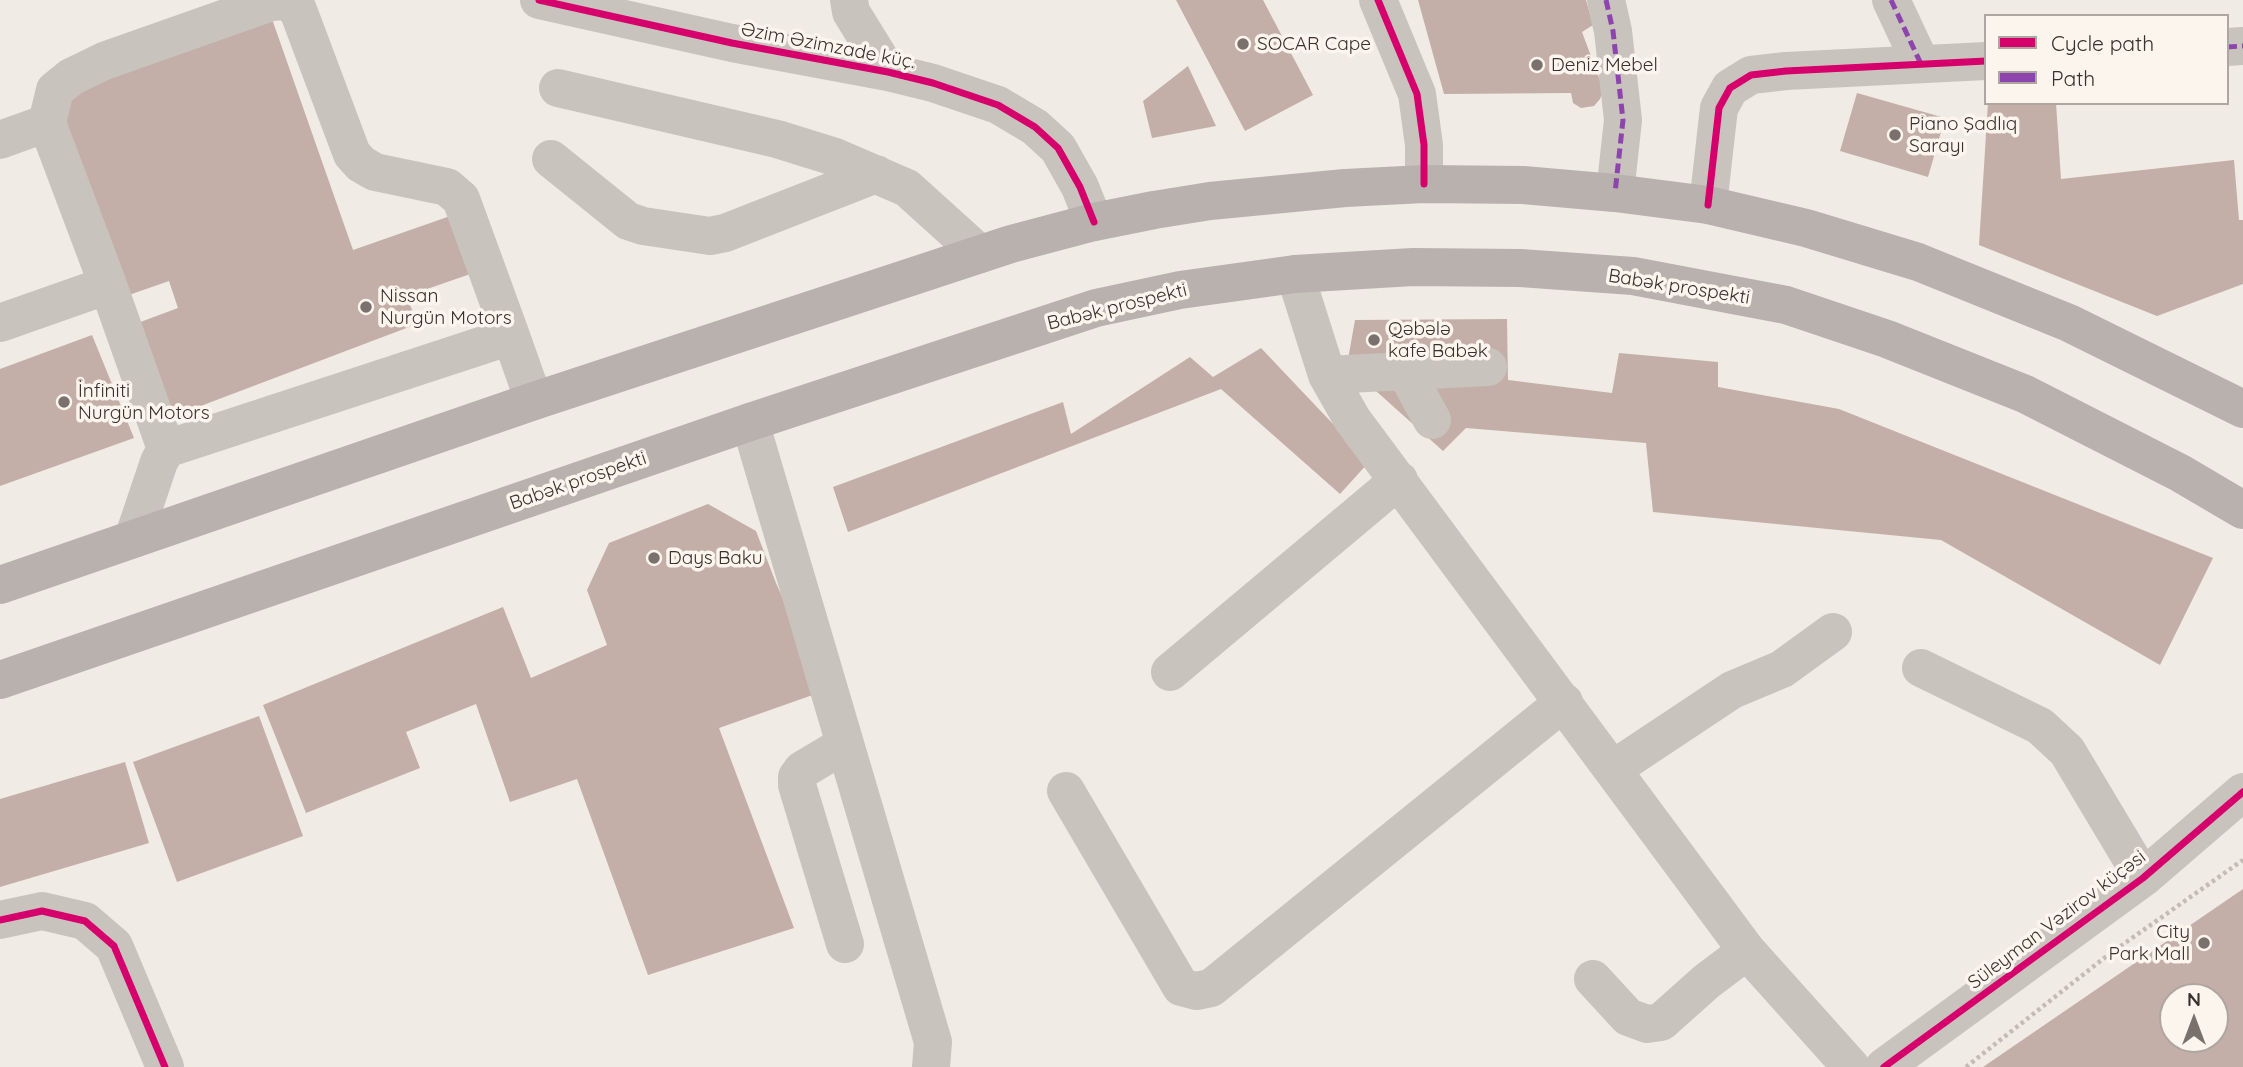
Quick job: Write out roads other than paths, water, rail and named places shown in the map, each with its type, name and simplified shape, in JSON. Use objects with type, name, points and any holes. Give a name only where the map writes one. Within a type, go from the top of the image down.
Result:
[{"type":"main road","points":[[0,585],[534,401],[980,254],[1094,222],[1210,201],[1345,188],[1424,184],[1523,185],[1615,192],[1708,205],[1806,228],[1918,262],[2069,323],[2243,409]]},
{"type":"main road","name":"Babək prospekti","points":[[0,680],[750,422],[1096,309],[1180,290],[1294,274],[1413,267],[1520,268],[1633,276],[1786,305],[1887,340],[2025,394],[2180,473],[2243,510]]},
{"type":"street","name":"Əzim Əzimzade küç.","points":[[539,0],[732,43],[888,72],[933,83],[998,105],[1035,127],[1058,148],[1080,187],[1094,222]]},
{"type":"street","points":[[849,0],[851,12],[888,72]]},
{"type":"street","points":[[1378,0],[1417,94],[1424,145],[1424,184]]},
{"type":"street","points":[[1606,0],[1615,43],[1623,120],[1615,192]]},
{"type":"street","points":[[1891,0],[1921,64]]},
{"type":"street","points":[[166,449],[47,123],[55,89],[71,76],[104,61],[271,2],[286,1],[298,10],[352,154],[361,164],[375,172],[447,187],[461,199],[534,401]]},
{"type":"street","points":[[1708,205],[1719,108],[1730,88],[1751,75],[1984,61]]},
{"type":"street","points":[[558,88],[777,139],[835,157],[907,188],[980,254]]},
{"type":"street","points":[[0,139],[47,123]]},
{"type":"street","points":[[551,159],[628,221],[643,226],[710,236],[725,233],[876,174]]},
{"type":"street","points":[[1294,274],[1327,375],[1352,419],[1747,951],[1851,1067]]},
{"type":"street","points":[[0,323],[108,285]]},
{"type":"street","points":[[133,539],[166,449],[511,336]]},
{"type":"street","points":[[1327,375],[1488,367]]},
{"type":"street","points":[[1406,372],[1432,420]]},
{"type":"street","points":[[750,422],[933,1042],[931,1067]]},
{"type":"street","points":[[1170,672],[1399,480]]},
{"type":"street","points":[[1614,769],[1732,690],[1782,669],[1833,632]]},
{"type":"street","points":[[1921,668],[2040,726],[2049,734],[2067,751],[2143,877]]},
{"type":"street","points":[[1066,791],[1181,987],[1196,991],[1211,988],[1564,702]]},
{"type":"street","points":[[844,745],[802,770],[797,777],[797,785],[845,944]]},
{"type":"street","name":"Süleyman Vəzirov küçəsi","points":[[1884,1067],[2143,877],[2243,792]]},
{"type":"street","points":[[0,920],[43,911],[85,921],[114,946],[164,1067]]},
{"type":"street","points":[[1593,979],[1629,1017],[1647,1024],[1661,1022],[1707,981],[1747,951]]},
{"type":"place","name":"SOCAR Cape","points":[[1243,44]]},
{"type":"place","name":"Deniz Mebel","points":[[1537,65]]},
{"type":"place","name":"Piano Şadlıq Sarayı","points":[[1895,135]]},
{"type":"place","name":"Nissan Nurgün Motors","points":[[366,307]]},
{"type":"place","name":"Qəbələ kafe Babək","points":[[1374,340]]},
{"type":"place","name":"İnfiniti Nurgün Motors","points":[[64,402]]},
{"type":"place","name":"Days Baku","points":[[654,558]]},
{"type":"place","name":"City Park Mall","points":[[2204,943]]}]
